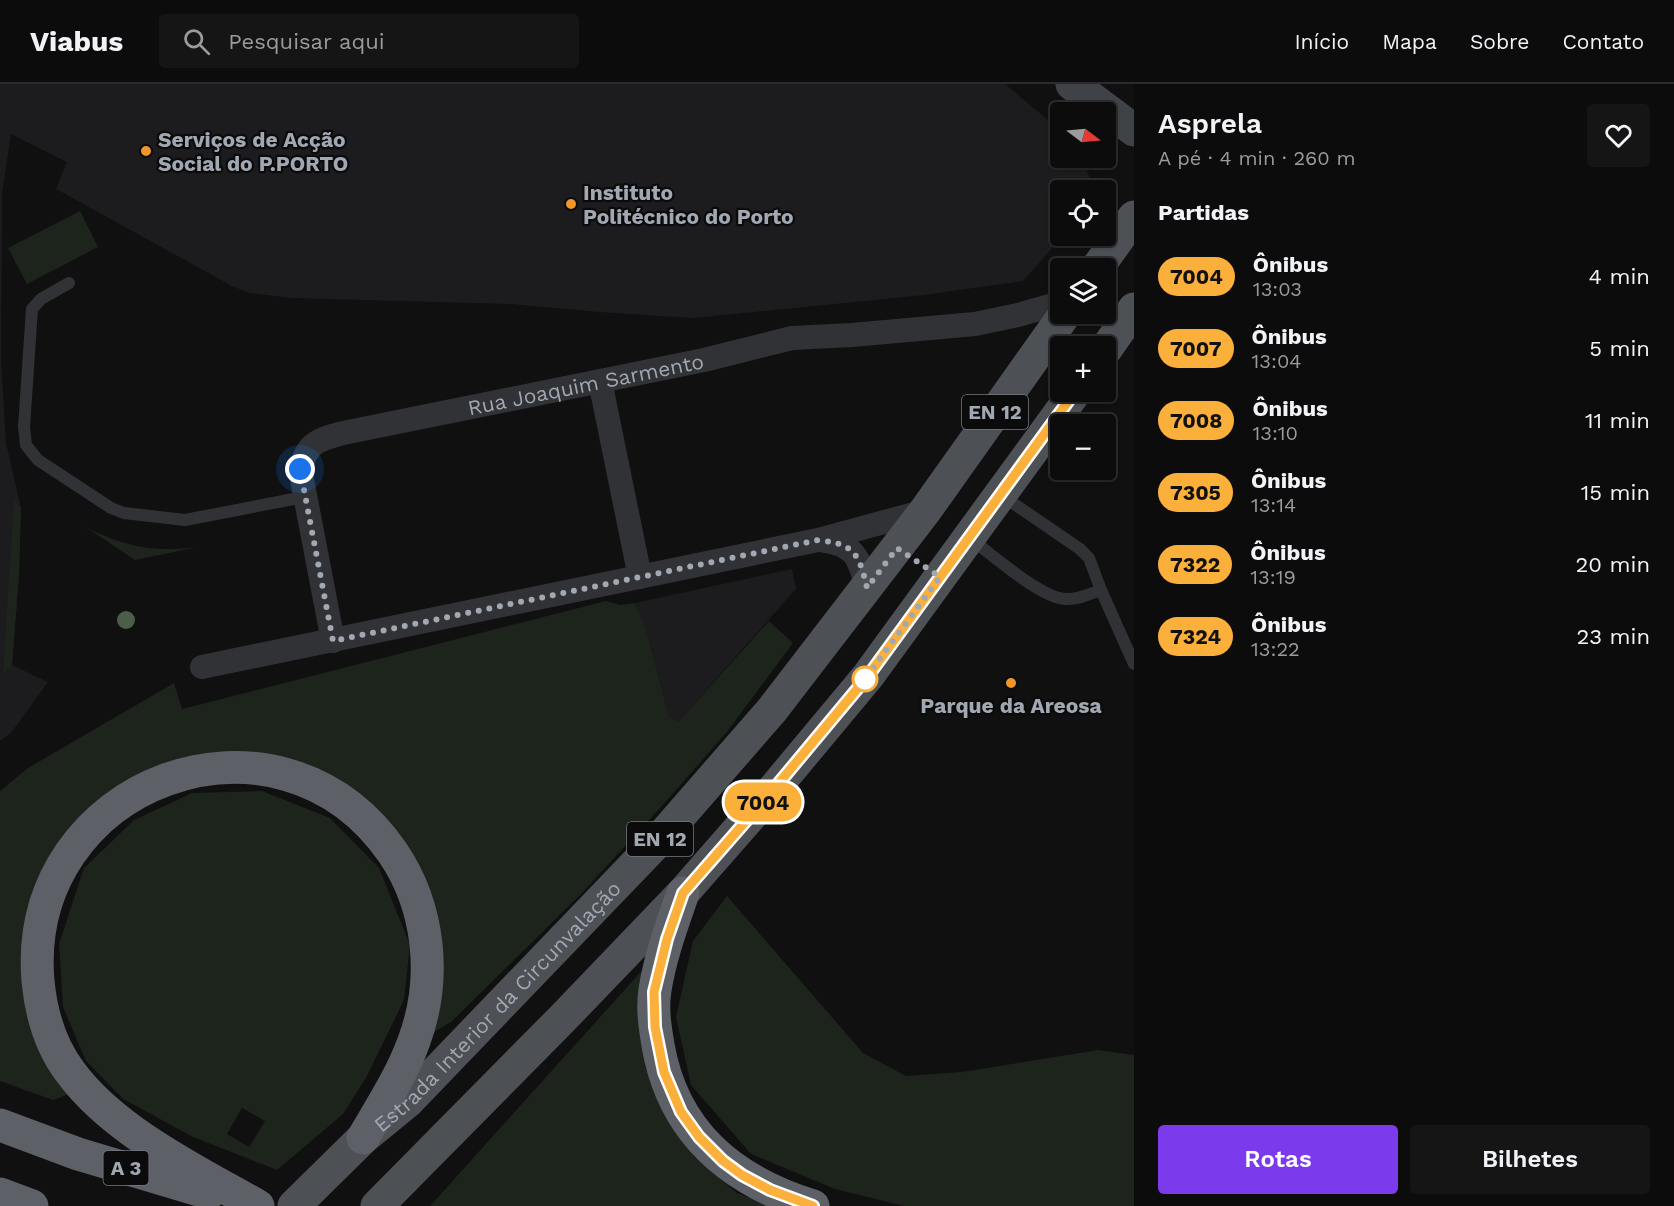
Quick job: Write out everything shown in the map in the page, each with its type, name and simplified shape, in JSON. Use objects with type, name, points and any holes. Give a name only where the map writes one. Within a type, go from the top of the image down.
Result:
[{"type":"highway","points":[[258,1206],[183,1164],[105,1109],[70,1072],[47,1026],[40,1000],[37,967],[39,936],[46,903],[57,874],[76,847],[97,822],[134,794],[157,783],[204,770],[232,766],[279,771],[327,791],[350,806],[386,843],[400,863],[420,910],[426,938],[428,970],[424,1002],[414,1041],[394,1084],[363,1138]]},
{"type":"highway","points":[[683,893],[667,939],[654,992],[655,1027],[660,1058],[669,1086],[681,1112],[699,1137],[723,1161],[742,1175],[770,1190],[813,1206]]},
{"type":"highway","name":"A 3","points":[[0,1125],[78,1154],[254,1206]]},
{"type":"highway","points":[[0,1194],[32,1206]]},
{"type":"main road","points":[[1072,84],[1132,127]]},
{"type":"main road","points":[[1104,258],[1134,217]]},
{"type":"main road","points":[[1115,336],[1134,309]]},
{"type":"main road","name":"Estrada Interior da Circunvalação","points":[[294,1206],[363,1138],[407,1102],[657,842],[772,710],[926,509],[1058,324]]},
{"type":"main road","name":"EN 12","points":[[377,1206],[683,893],[773,790],[868,676],[1068,402]]},
{"type":"main road","points":[[926,509],[970,538]]},
{"type":"main road","points":[[897,548],[940,577]]},
{"type":"street","name":"Rua Joaquim Sarmento","points":[[333,641],[300,469],[305,453],[317,440],[704,360],[792,338],[975,324],[1050,306]]},
{"type":"street","points":[[600,381],[640,577]]},
{"type":"street","points":[[202,667],[818,540],[926,509]]},
{"type":"street","points":[[818,540],[837,542],[852,550],[859,559],[867,588]]},
{"type":"lane","points":[[69,283],[41,299],[32,309],[24,427],[26,446],[38,460],[111,508],[124,513],[171,520],[185,520],[304,497]]},
{"type":"lane","points":[[1001,495],[1080,549],[1089,558],[1134,664]]},
{"type":"lane","points":[[970,538],[1054,597],[1073,599],[1101,590]]},
{"type":"shaded area","name":"Instituto Politécnico do Porto","points":[[0,84],[1005,84],[1050,122],[1050,168],[1086,168],[1091,180],[1050,180],[1050,246],[1054,246],[1023,281],[924,295],[693,318],[512,304],[292,298],[249,293],[232,286],[56,189],[67,162],[11,134],[2,194],[1,361],[6,443],[21,508],[19,575],[12,665],[48,682],[11,733],[0,741]]},
{"type":"shaded area","points":[[80,211],[98,247],[27,284],[8,248]]},
{"type":"shaded area","points":[[14,500],[21,508],[19,575],[12,665],[3,674]]},
{"type":"shaded area","points":[[84,526],[113,539],[142,547],[172,549],[203,546],[135,560]]},
{"type":"shaded area","points":[[792,569],[796,589],[678,722],[669,716],[646,629],[635,603]]},
{"type":"shaded area","points":[[606,601],[620,605],[635,603],[646,629],[669,716],[678,722],[769,621],[793,643],[727,732],[661,807],[581,894],[451,1022],[434,1032],[431,1026],[432,898],[287,761],[237,752],[183,759],[155,769],[36,899],[69,1094],[53,1100],[0,1081],[0,791],[28,768],[174,683],[182,709]]},
{"type":"shaded area","points":[[262,791],[330,818],[379,868],[410,945],[404,1000],[367,1076],[343,1114],[277,1170],[193,1137],[123,1099],[86,1061],[63,1007],[59,944],[84,868],[134,820],[192,793]],"holes":[[[242,1108],[265,1121],[249,1147],[227,1134]]]},
{"type":"shaded area","points":[[727,896],[863,1053],[906,1076],[962,1072],[1098,1050],[1134,1055],[1134,1206],[904,1206],[835,1189],[751,1154],[691,1085],[676,1017],[693,941]]},
{"type":"shaded area","points":[[646,966],[641,982],[646,1067],[694,1156],[737,1193],[773,1206],[430,1206]]},
{"type":"bus line","name":"7004","points":[[813,1206],[770,1190],[742,1175],[723,1161],[699,1137],[681,1112],[664,1072],[655,1027],[654,992],[667,939],[683,893],[868,676],[1068,402]]},
{"type":"place","name":"Serviços de Acção Social do P.PORTO","points":[[146,151]]},
{"type":"place","name":"Instituto Politécnico do Porto","points":[[571,204]]},
{"type":"place","name":"Parque da Areosa","points":[[1011,683]]},
{"type":"route","points":[[300,469],[333,641],[818,540],[837,542],[852,550],[859,559],[867,588],[897,548],[940,577],[865,679]]}]
